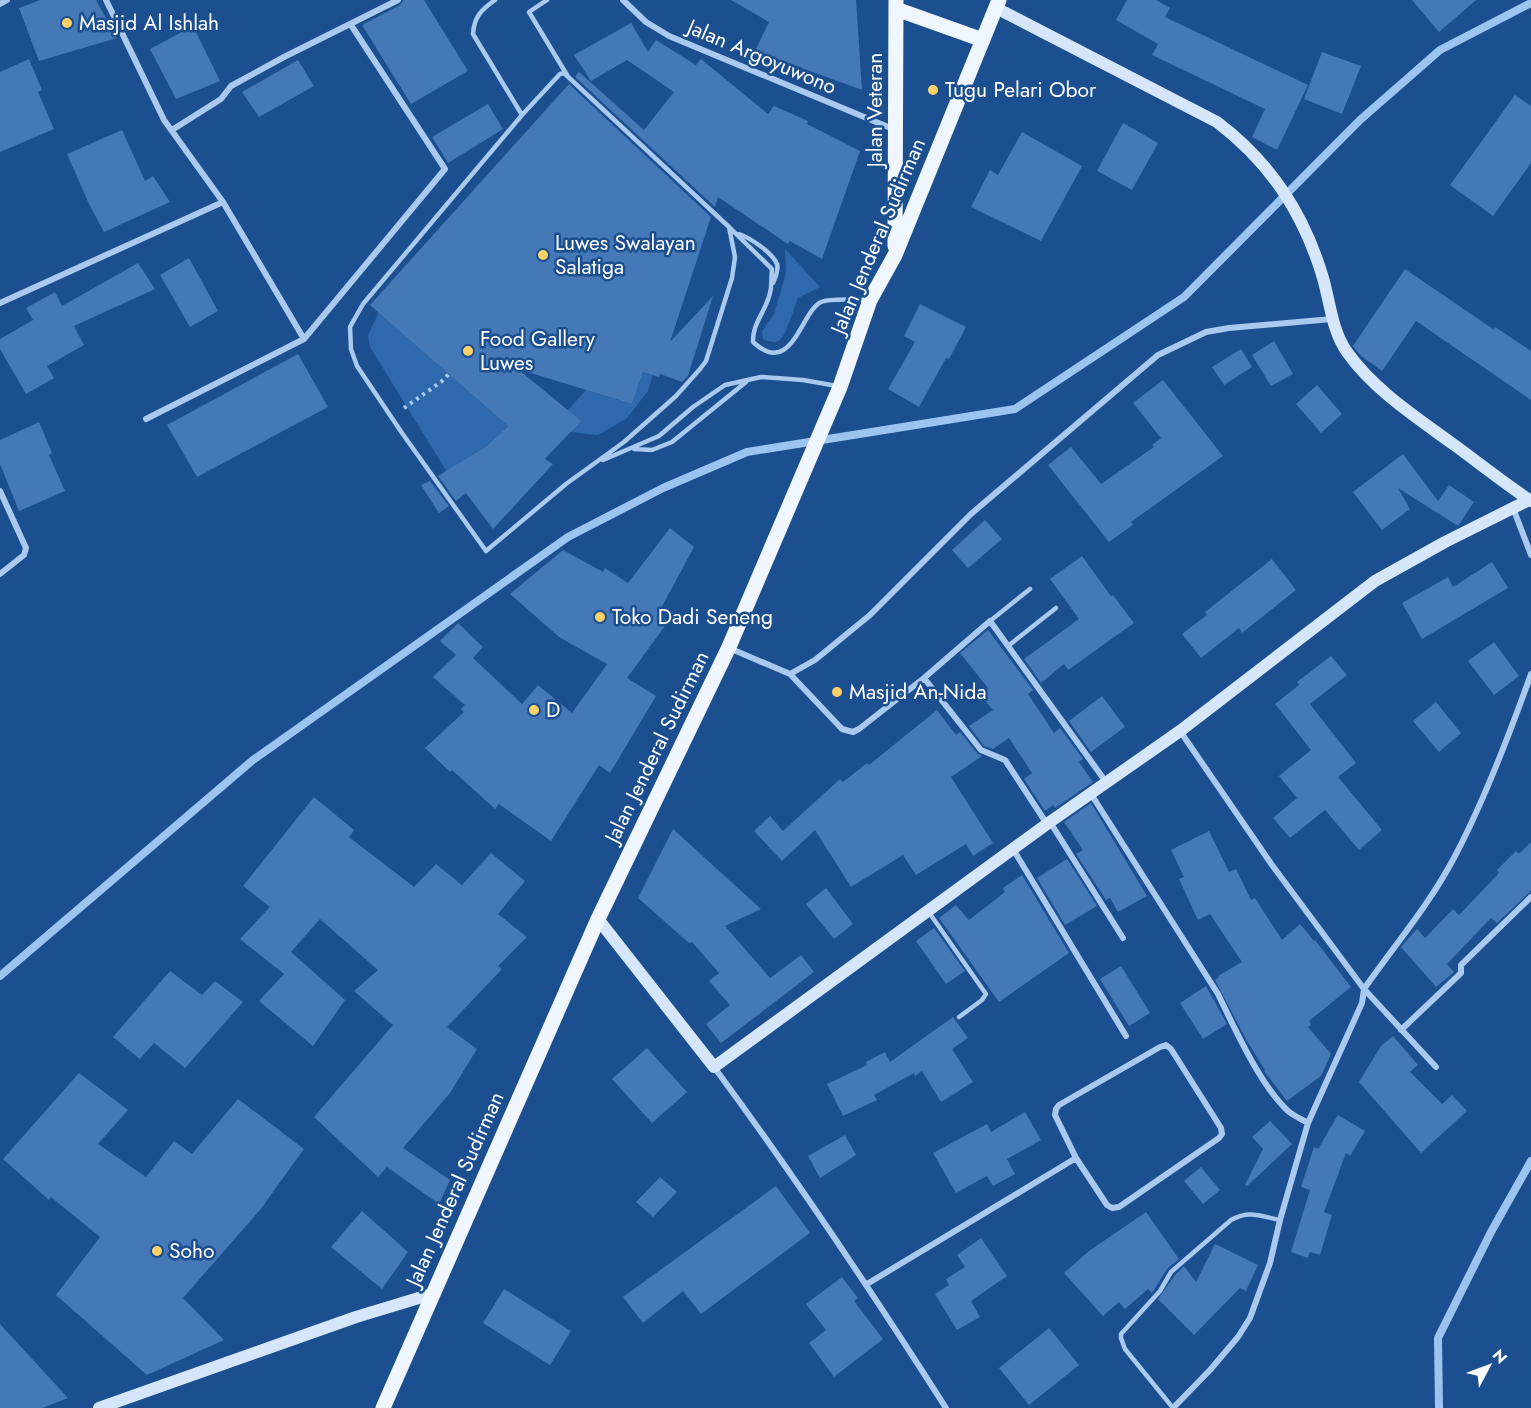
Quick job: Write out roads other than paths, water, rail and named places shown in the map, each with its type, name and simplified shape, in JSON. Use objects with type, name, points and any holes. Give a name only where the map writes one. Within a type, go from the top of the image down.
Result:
[{"type":"main road","name":"Jalan Veteran","points":[[895,255],[896,4]]},
{"type":"main road","points":[[896,4],[982,40]]},
{"type":"main road","name":"Jalan Jenderal Sudirman","points":[[383,1408],[598,919],[729,648],[840,387],[870,300],[895,255],[998,4]]},
{"type":"street","points":[[0,4],[7,0]]},
{"type":"street","points":[[106,0],[164,120],[223,202],[304,339]]},
{"type":"street","points":[[172,130],[221,99],[231,86],[398,0]]},
{"type":"street","name":"Jalan Argoyuwono","points":[[623,0],[646,22],[669,36],[896,131]]},
{"type":"street","points":[[714,1067],[1048,823],[1180,731],[1375,581],[1435,547],[1530,500],[1377,386],[1345,350],[1333,319],[1318,260],[1293,207],[1272,173],[1240,139],[1217,122],[998,4]]},
{"type":"street","points":[[146,419],[304,339],[445,169],[351,25]]},
{"type":"street","points":[[0,303],[223,202]]},
{"type":"street","points":[[790,674],[815,660],[870,615],[971,514],[1158,356],[1206,332],[1333,319]]},
{"type":"street","points":[[0,491],[26,548],[24,555],[0,574]]},
{"type":"street","points":[[1513,508],[1531,555]]},
{"type":"street","points":[[729,648],[790,674],[842,729],[853,732],[924,678],[990,621],[1106,783]]},
{"type":"street","points":[[1173,1408],[1210,1370],[1238,1337],[1250,1318],[1270,1263],[1308,1123],[1362,1003],[1364,989],[1434,890],[1455,856],[1488,782],[1531,674]]},
{"type":"street","points":[[924,678],[981,750],[1005,760],[1123,938]]},
{"type":"street","points":[[1180,731],[1272,865],[1364,989],[1436,1067]]},
{"type":"street","points":[[1091,793],[1218,994],[1234,1028],[1272,1093],[1290,1112],[1308,1123]]},
{"type":"street","points":[[1013,849],[1126,1036]]},
{"type":"street","points":[[1401,1030],[1461,973],[1461,965],[1531,897]]},
{"type":"street","points":[[598,919],[767,1138],[867,1284],[946,1408]]},
{"type":"street","points":[[1166,1045],[1171,1049],[1222,1131],[1219,1138],[1119,1207],[1112,1208],[1107,1205],[1076,1158],[1055,1115],[1059,1105],[1166,1045]]},
{"type":"street","points":[[867,1284],[1076,1158]]},
{"type":"street","points":[[99,1408],[356,1317],[432,1294]]},
{"type":"lane","points":[[495,0],[482,10],[474,22],[473,34],[522,115]]},
{"type":"lane","points":[[547,0],[529,12],[567,75],[772,269],[771,291],[765,309],[752,331],[753,342],[760,348],[771,352],[780,350],[793,342],[816,306],[824,301],[870,300]]},
{"type":"lane","points":[[567,75],[560,74],[522,115],[363,304],[350,327],[351,350],[357,366],[486,551],[566,484],[624,442],[676,396],[706,361],[732,278],[735,257],[729,226]]},
{"type":"lane","points":[[594,463],[659,436],[693,407],[725,385],[761,377],[803,380],[840,387]]},
{"type":"lane","points":[[632,449],[652,450],[672,442],[748,380]]},
{"type":"lane","points":[[990,621],[1030,589]]},
{"type":"lane","points":[[1008,646],[1056,608]]},
{"type":"lane","points":[[928,911],[986,994],[982,1000],[959,1017]]},
{"type":"lane","points":[[1173,1408],[1125,1349],[1120,1338],[1121,1334],[1160,1291],[1171,1272],[1231,1220],[1249,1213],[1280,1220]]},
{"type":"waterway","points":[[0,976],[253,760],[568,537],[663,488],[747,452],[1015,409],[1184,297],[1360,120],[1440,50],[1531,3]]},
{"type":"waterway","points":[[1439,1408],[1438,1338],[1491,1232],[1531,1161]]},
{"type":"place","name":"Masjid Al Ishlah","points":[[67,23]]},
{"type":"place","name":"Tugu Pelari Obor","points":[[933,90]]},
{"type":"place","name":"Luwes Swalayan Salatiga","points":[[543,255]]},
{"type":"place","name":"Food Gallery Luwes","points":[[468,351]]},
{"type":"place","name":"Toko Dadi Seneng","points":[[600,617]]},
{"type":"place","name":"Masjid An-Nida","points":[[837,692]]},
{"type":"place","name":"D","points":[[534,710]]},
{"type":"place","name":"Soho","points":[[157,1251]]}]
